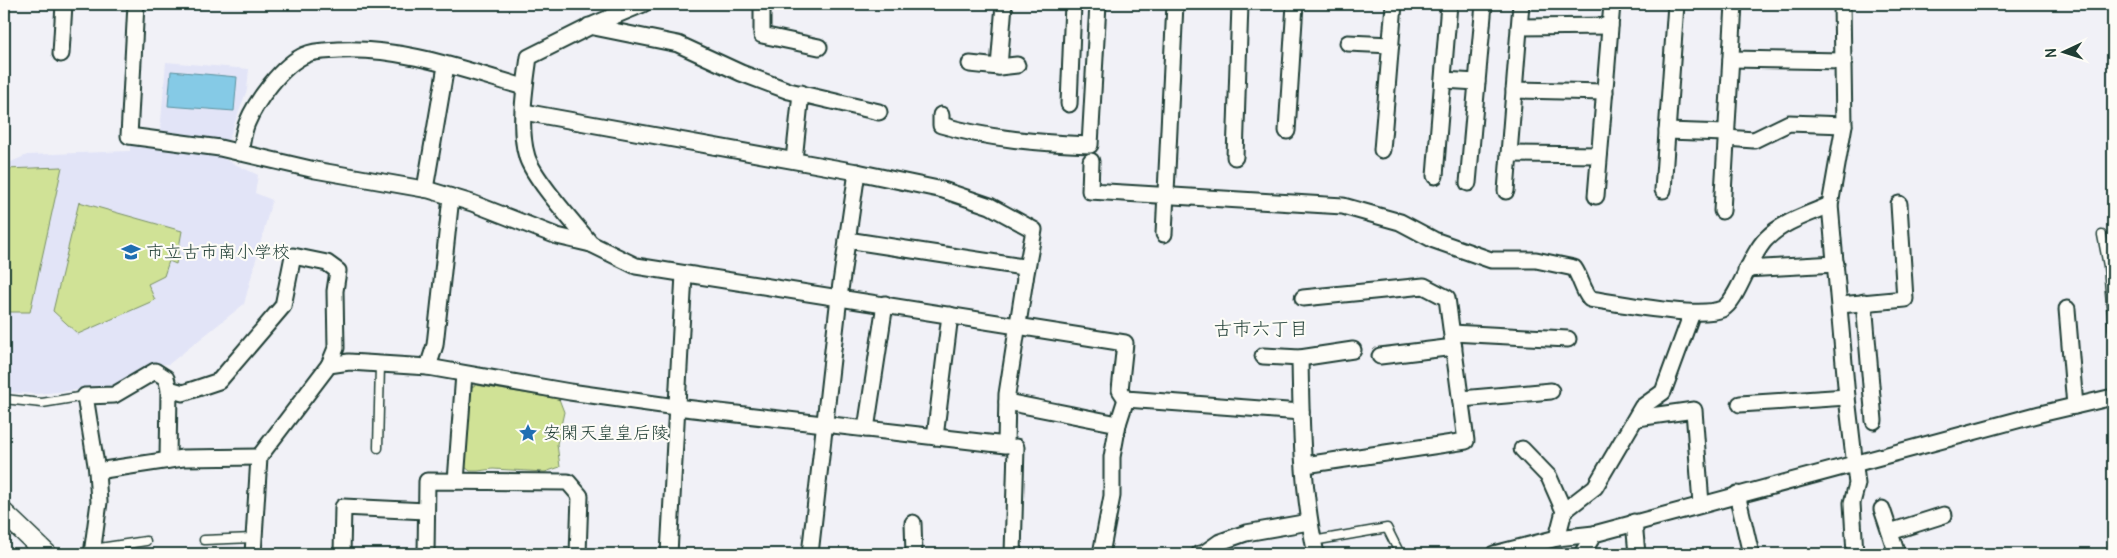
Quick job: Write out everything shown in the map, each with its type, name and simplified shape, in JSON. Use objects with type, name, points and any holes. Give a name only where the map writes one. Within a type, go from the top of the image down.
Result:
[{"type":"street","points":[[61,54],[64,4]]},
{"type":"street","points":[[136,4],[129,136],[220,148],[315,170],[425,189],[472,203],[558,236],[591,244],[636,266],[1125,343],[1120,390],[1126,399]]},
{"type":"street","points":[[591,244],[537,176],[527,158],[524,138],[524,87],[529,57],[589,26],[643,4]]},
{"type":"street","points":[[762,4],[762,35],[819,47]]},
{"type":"street","points":[[999,67],[1004,4]]},
{"type":"street","points":[[1069,104],[1073,4]]},
{"type":"street","points":[[941,115],[941,125],[973,134],[1090,145],[1098,4]]},
{"type":"street","points":[[1164,234],[1175,4]]},
{"type":"street","points":[[1235,158],[1240,4]]},
{"type":"street","points":[[1287,131],[1295,4]]},
{"type":"street","points":[[1382,150],[1394,4]]},
{"type":"street","points":[[1435,176],[1449,4]]},
{"type":"street","points":[[1468,183],[1484,4]]},
{"type":"street","points":[[1506,191],[1521,4]]},
{"type":"street","points":[[1596,196],[1612,4]]},
{"type":"street","points":[[1663,190],[1676,4]]},
{"type":"street","points":[[1722,211],[1734,4]]},
{"type":"street","points":[[1842,4],[1844,125],[1830,205],[1847,397],[1857,484],[1852,503],[1855,554]]},
{"type":"street","points":[[589,26],[678,44],[740,73],[801,94],[879,112]]},
{"type":"street","points":[[1519,27],[1610,26]]},
{"type":"street","points":[[1348,43],[1391,45]]},
{"type":"street","points":[[240,153],[247,124],[260,98],[286,68],[305,55],[323,51],[366,49],[402,54],[524,87]]},
{"type":"street","points":[[1731,59],[1844,61]]},
{"type":"street","points":[[970,64],[999,67],[1017,65]]},
{"type":"street","points":[[425,189],[446,66]]},
{"type":"street","points":[[1443,80],[1477,82]]},
{"type":"street","points":[[1514,90],[1605,92]]},
{"type":"street","points":[[794,160],[801,94]]},
{"type":"street","points":[[329,365],[348,362],[428,366],[464,374],[676,407],[1006,445],[1007,402],[1017,325],[1034,230],[990,206],[943,190],[794,160],[524,112]]},
{"type":"street","points":[[1667,131],[1754,140],[1789,123],[1844,125]]},
{"type":"street","points":[[1509,154],[1599,155]]},
{"type":"street","points":[[1091,161],[1090,191],[1343,206],[1400,222],[1434,240],[1490,260],[1536,260],[1574,268],[1590,299],[1692,313],[1721,309],[1730,303],[1757,249],[1767,237],[1788,224],[1830,205]]},
{"type":"street","points":[[810,554],[839,297],[857,172]]},
{"type":"street","points":[[428,366],[435,345],[451,197]]},
{"type":"street","points":[[1840,305],[1905,299],[1899,204]]},
{"type":"street","points":[[847,240],[1023,267],[1025,279]]},
{"type":"street","points":[[169,389],[184,393],[219,381],[283,306],[293,256],[327,263],[338,271],[335,291],[336,348],[329,365],[259,457],[253,554]]},
{"type":"street","points":[[1746,269],[1836,264]]},
{"type":"street","points":[[669,554],[684,274]]},
{"type":"street","points":[[1303,298],[1424,286],[1448,298],[1466,441],[1305,465]]},
{"type":"street","points":[[1864,302],[1874,421]]},
{"type":"street","points":[[866,429],[886,304]]},
{"type":"street","points":[[2067,308],[2075,406]]},
{"type":"street","points":[[1557,538],[1564,511],[1595,486],[1642,407],[1663,392],[1692,313]]},
{"type":"street","points":[[935,437],[950,315]]},
{"type":"street","points":[[1380,356],[1453,340],[1568,339]]},
{"type":"street","points":[[1263,356],[1300,358],[1354,350]]},
{"type":"street","points":[[1300,358],[1301,412],[1309,522],[1314,548]]},
{"type":"street","points":[[92,552],[99,502],[97,471],[85,396],[114,395],[155,371],[166,378],[169,389],[168,460]]},
{"type":"street","points":[[456,481],[464,374]]},
{"type":"street","points":[[1461,399],[1550,391]]},
{"type":"street","points":[[1740,404],[1847,397]]},
{"type":"street","points":[[1494,554],[1557,538],[1594,534],[1737,494],[2113,397]]},
{"type":"street","points":[[1126,399],[1301,412]]},
{"type":"street","points":[[1100,554],[1112,496],[1112,457],[1118,424],[1126,399]]},
{"type":"street","points":[[1007,402],[1118,424]]},
{"type":"street","points":[[1637,418],[1694,410],[1701,504]]},
{"type":"street","points":[[1013,554],[1016,447]]},
{"type":"street","points":[[1522,449],[1549,477],[1564,511]]},
{"type":"street","points":[[97,471],[184,458],[259,457]]},
{"type":"street","points":[[426,554],[427,481],[456,481],[568,482],[580,496],[578,554]]},
{"type":"street","points":[[1737,494],[1751,554]]},
{"type":"street","points":[[342,554],[343,507],[426,511]]},
{"type":"street","points":[[1882,509],[1896,554]]},
{"type":"street","points":[[4,513],[47,554]]},
{"type":"street","points":[[1890,532],[1944,515]]},
{"type":"street","points":[[1199,554],[1203,554],[1220,542],[1246,533],[1309,522]]},
{"type":"street","points":[[1634,522],[1637,554]]},
{"type":"street","points":[[912,523],[914,554]]},
{"type":"street","points":[[1582,554],[1594,534]]},
{"type":"lane","points":[[2102,236],[2107,257],[2113,330]]},
{"type":"lane","points":[[378,448],[380,365]]},
{"type":"lane","points":[[4,399],[42,403],[85,396]]},
{"type":"lane","points":[[1314,548],[1387,528],[1400,554]]},
{"type":"lane","points":[[204,540],[253,538]]},
{"type":"lane","points":[[92,552],[146,541]]},
{"type":"shaded area","points":[[166,62],[249,69],[247,90],[228,141],[160,133]]},
{"type":"shaded area","name":"市立古市南小学校","points":[[130,142],[220,157],[258,175],[255,193],[272,200],[244,304],[169,364],[151,365],[111,387],[36,394],[4,392],[4,162],[11,162],[27,155],[130,151]]},
{"type":"green space","points":[[62,167],[30,312],[4,312],[4,169]]},
{"type":"green space","points":[[79,202],[182,231],[176,264],[169,261],[164,276],[148,284],[155,300],[78,334],[53,311]]},
{"type":"green space","points":[[476,385],[559,399],[564,412],[557,444],[560,467],[545,472],[493,469],[470,471],[465,467],[466,389]]},
{"type":"water","points":[[171,71],[237,77],[234,111],[168,106]]},
{"type":"place","name":"市立古市南小学校","points":[[131,252]]},
{"type":"place","name":"安閑天皇皇后陵","points":[[528,433]]},
{"type":"district","name":"古市六丁目","points":[[1261,328]]}]
